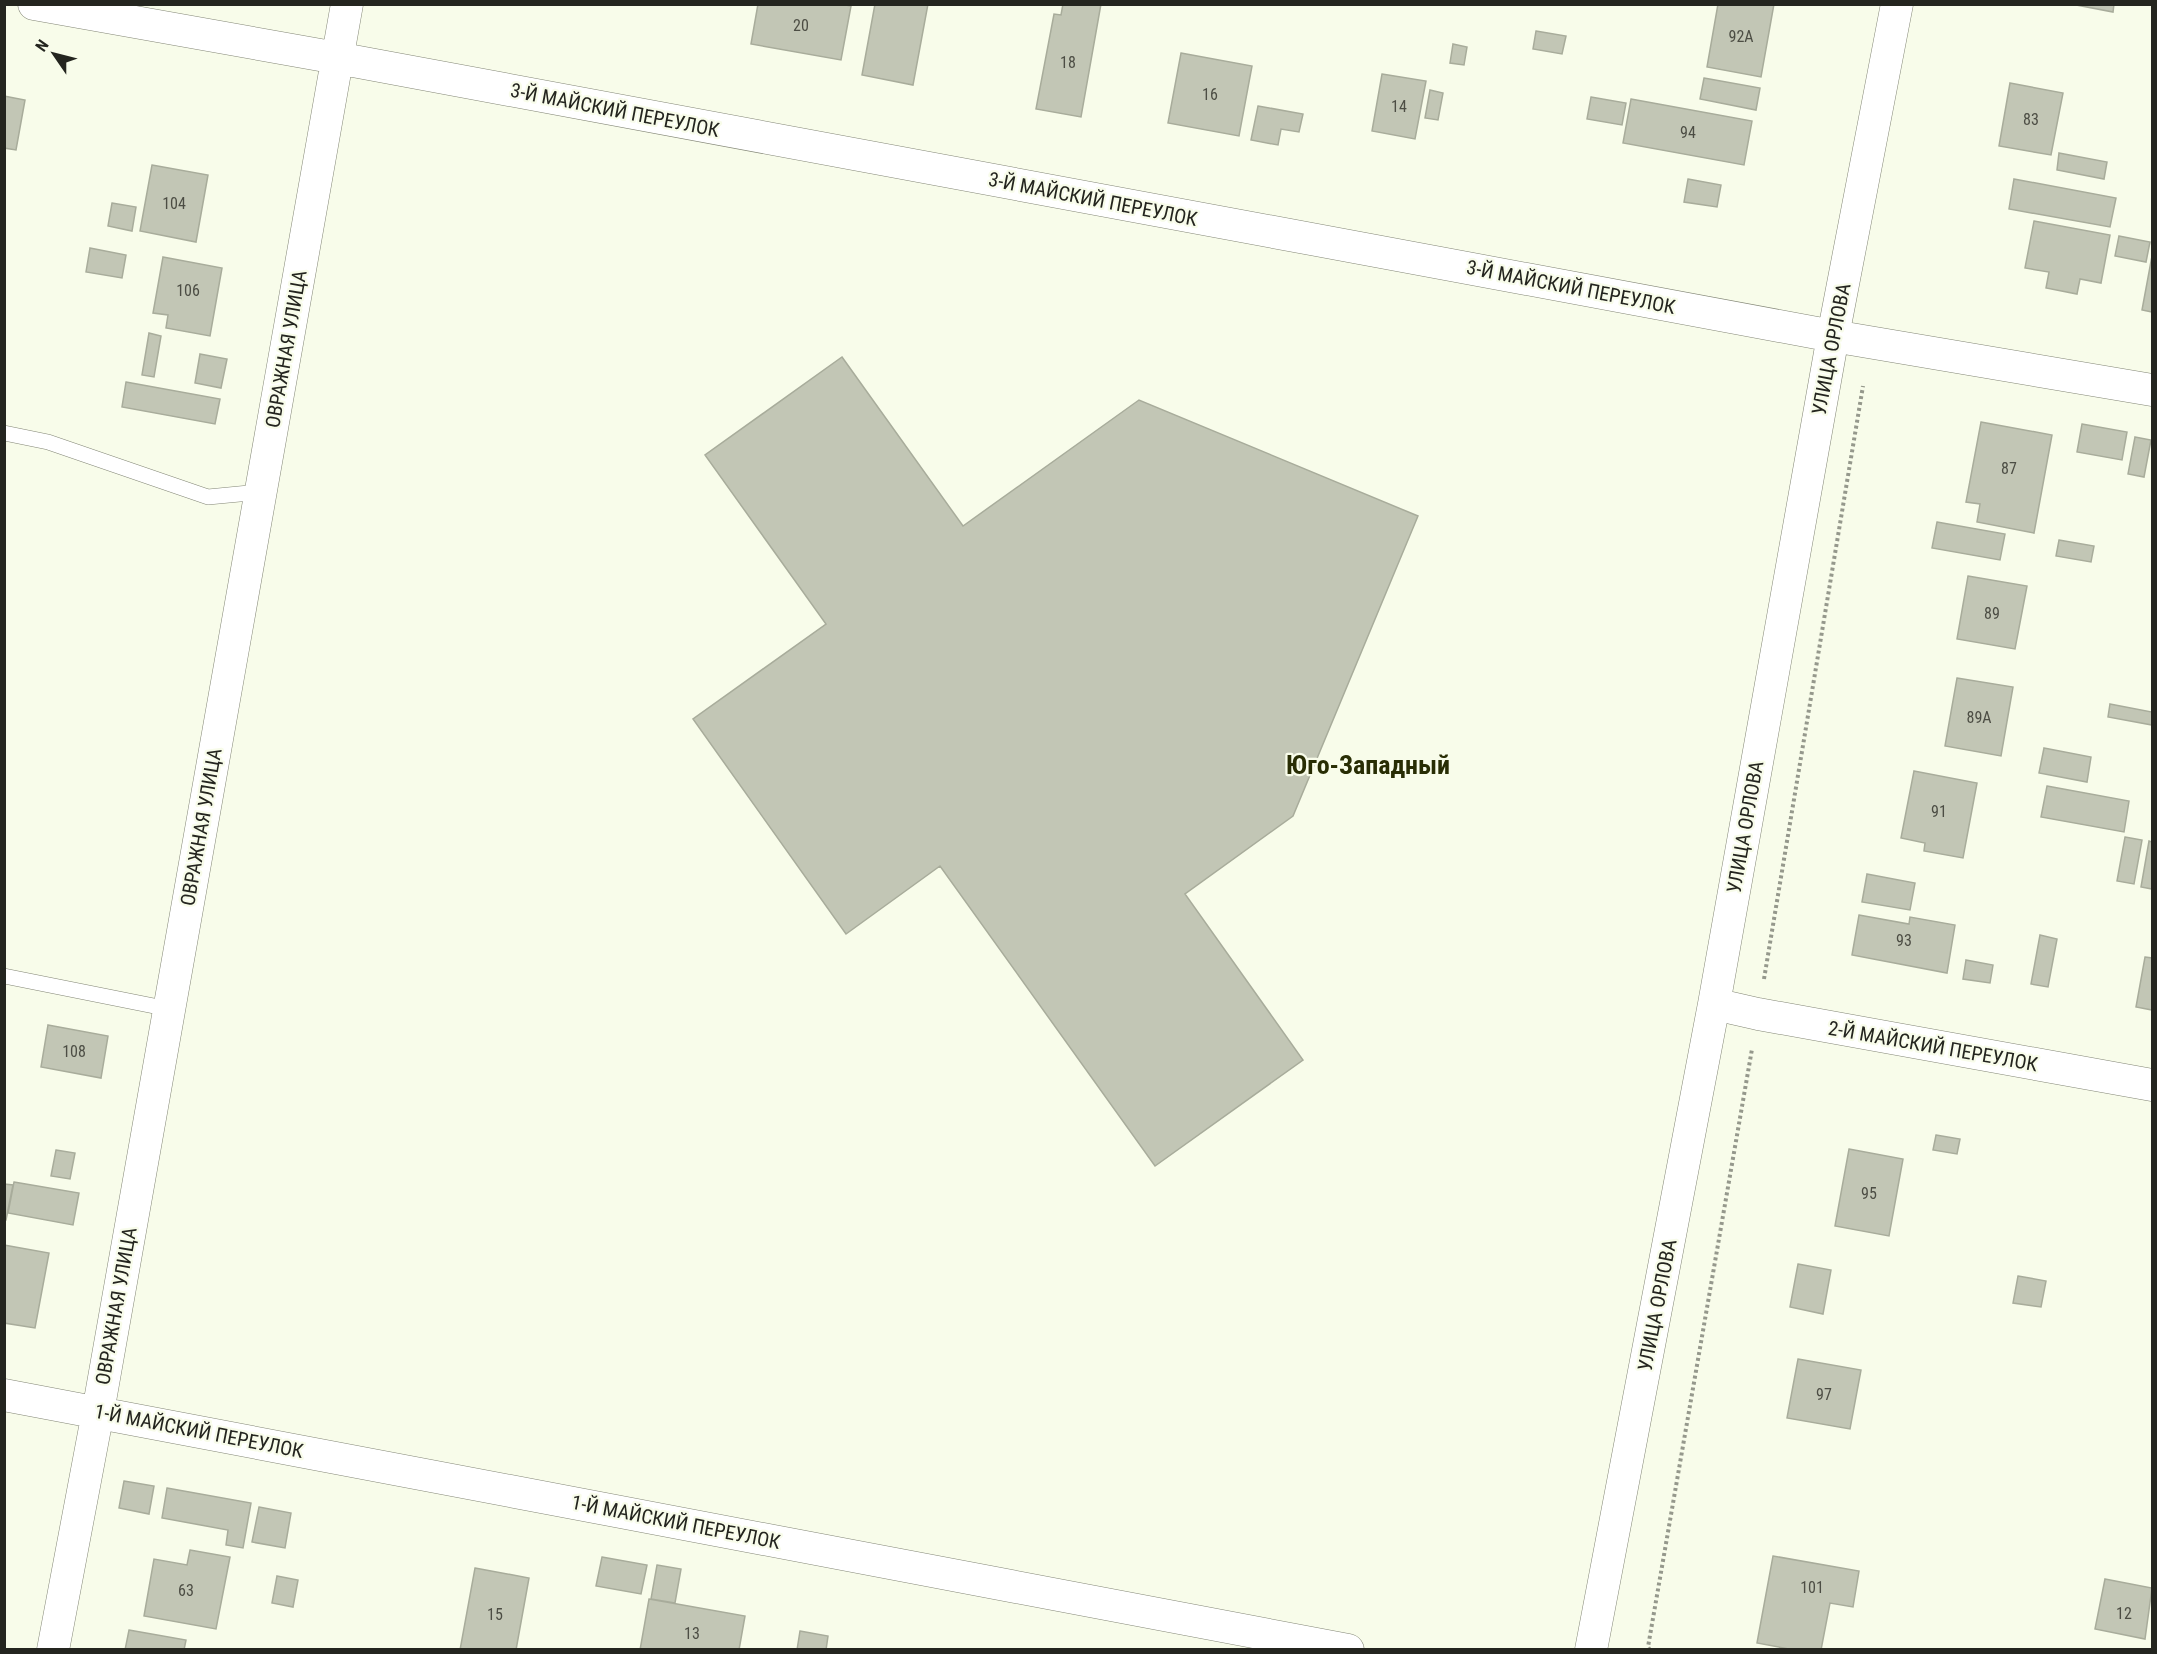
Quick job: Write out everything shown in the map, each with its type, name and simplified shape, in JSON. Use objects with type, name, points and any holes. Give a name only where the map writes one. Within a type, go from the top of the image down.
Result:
[{"type":"street","name":"3-Й МАЙСКИЙ ПЕРЕУЛОК","points":[[34,4],[337,58],[1833,336],[2152,390]]},
{"type":"street","name":"ОВРАЖНАЯ УЛИЦА","points":[[53,1650],[98,1412],[347,4]]},
{"type":"street","name":"УЛИЦА ОРЛОВА","points":[[1592,1650],[1714,1004],[1833,336],[1897,4]]},
{"type":"street","name":"2-Й МАЙСКИЙ ПЕРЕУЛОК","points":[[1714,1004],[1758,1014],[2152,1085]]},
{"type":"street","name":"1-Й МАЙСКИЙ ПЕРЕУЛОК","points":[[4,1395],[1348,1650]]},
{"type":"lane","points":[[4,434],[48,442],[208,497],[260,492]]},
{"type":"lane","points":[[4,976],[169,1010]]},
{"type":"path","points":[[1650,1650],[1648,1647],[1650,1635],[1758,1014],[1870,341]]},
{"type":"building","points":[[758,4],[851,6],[841,60],[751,44]]},
{"type":"building","points":[[875,4],[928,4],[913,85],[862,75]]},
{"type":"building","points":[[1063,4],[1101,4],[1081,117],[1036,109],[1054,14],[1061,15]]},
{"type":"building","points":[[1718,4],[1774,4],[1761,77],[1707,67]]},
{"type":"building","points":[[2071,4],[2114,4],[2113,12]]},
{"type":"building","points":[[1536,31],[1566,36],[1562,54],[1533,49]]},
{"type":"building","points":[[1453,44],[1467,47],[1464,65],[1450,63]]},
{"type":"building","points":[[1181,53],[1252,66],[1239,136],[1168,123]]},
{"type":"building","points":[[1382,74],[1426,81],[1415,139],[1372,131]]},
{"type":"building","points":[[1704,78],[1760,88],[1756,110],[1700,99]]},
{"type":"building","points":[[2010,83],[2063,93],[2051,155],[1999,146]]},
{"type":"building","points":[[1430,90],[1443,93],[1438,120],[1425,118]]},
{"type":"building","points":[[4,96],[25,100],[16,150],[4,148]]},
{"type":"building","points":[[1591,97],[1626,103],[1622,125],[1587,119]]},
{"type":"building","points":[[1631,99],[1752,121],[1744,165],[1623,143]]},
{"type":"building","points":[[1258,106],[1303,114],[1299,132],[1281,129],[1278,145],[1251,140]]},
{"type":"building","points":[[2059,153],[2107,162],[2104,179],[2057,170]]},
{"type":"building","points":[[152,165],[208,175],[196,242],[140,231]]},
{"type":"building","points":[[1688,179],[1721,185],[1717,207],[1684,202]]},
{"type":"building","points":[[2014,179],[2116,198],[2110,227],[2009,209]]},
{"type":"building","points":[[112,203],[136,207],[132,231],[108,226]]},
{"type":"building","points":[[2034,221],[2110,235],[2101,283],[2080,279],[2077,294],[2046,288],[2049,272],[2025,268]]},
{"type":"building","points":[[2119,236],[2150,242],[2146,262],[2115,256]]},
{"type":"building","points":[[90,248],[126,255],[122,278],[86,272]]},
{"type":"building","points":[[2152,256],[2152,312],[2142,310]]},
{"type":"building","points":[[163,257],[222,268],[210,336],[166,328],[168,315],[153,313]]},
{"type":"building","points":[[149,333],[161,336],[154,377],[142,375]]},
{"type":"building","points":[[200,354],[227,359],[221,388],[195,383]]},
{"type":"building","points":[[842,357],[963,526],[1139,400],[1418,516],[1293,816],[1185,894],[1303,1060],[1155,1166],[940,866],[846,934],[693,719],[826,624],[705,455]]},
{"type":"building","points":[[126,382],[220,399],[215,424],[122,407]]},
{"type":"building","points":[[1981,422],[2052,435],[2034,533],[1977,522],[1980,504],[1966,502]]},
{"type":"building","points":[[2082,424],[2127,432],[2122,460],[2077,452]]},
{"type":"building","points":[[2135,437],[2151,440],[2144,477],[2128,474]]},
{"type":"building","points":[[1937,522],[2005,534],[2000,560],[1932,548]]},
{"type":"building","points":[[2059,540],[2094,546],[2091,562],[2056,556]]},
{"type":"building","points":[[1968,576],[2027,586],[2015,649],[1957,639]]},
{"type":"building","points":[[1957,678],[2013,687],[2001,756],[1945,746]]},
{"type":"building","points":[[2110,704],[2152,712],[2152,725],[2108,717]]},
{"type":"building","points":[[2044,748],[2091,757],[2087,782],[2039,773]]},
{"type":"building","points":[[1914,771],[1977,783],[1963,858],[1924,851],[1925,843],[1901,838]]},
{"type":"building","points":[[2047,786],[2129,801],[2124,832],[2041,817]]},
{"type":"building","points":[[2125,837],[2142,840],[2134,884],[2117,881]]},
{"type":"building","points":[[2149,841],[2152,842],[2152,889],[2141,887]]},
{"type":"building","points":[[1867,874],[1915,883],[1910,910],[1862,902]]},
{"type":"building","points":[[1859,915],[1909,924],[1910,917],[1955,925],[1947,973],[1852,955]]},
{"type":"building","points":[[2040,935],[2057,939],[2048,987],[2031,984]]},
{"type":"building","points":[[2145,957],[2152,958],[2152,1010],[2136,1007]]},
{"type":"building","points":[[1966,960],[1993,965],[1990,983],[1963,979]]},
{"type":"building","points":[[48,1025],[108,1036],[101,1078],[41,1067]]},
{"type":"building","points":[[1936,1135],[1960,1139],[1957,1154],[1933,1150]]},
{"type":"building","points":[[1849,1149],[1903,1159],[1889,1236],[1835,1226]]},
{"type":"building","points":[[56,1150],[75,1153],[70,1179],[51,1176]]},
{"type":"building","points":[[14,1182],[79,1193],[73,1225],[8,1213]]},
{"type":"building","points":[[4,1184],[13,1185],[6,1220],[4,1220]]},
{"type":"building","points":[[4,1245],[49,1253],[35,1328],[4,1323]]},
{"type":"building","points":[[1798,1264],[1831,1270],[1823,1314],[1790,1307]]},
{"type":"building","points":[[2018,1276],[2046,1281],[2041,1307],[2013,1303]]},
{"type":"building","points":[[1798,1359],[1861,1370],[1850,1429],[1787,1418]]},
{"type":"building","points":[[124,1481],[154,1486],[149,1514],[119,1508]]},
{"type":"building","points":[[167,1488],[251,1503],[243,1548],[226,1545],[228,1530],[162,1518]]},
{"type":"building","points":[[259,1507],[291,1513],[285,1548],[252,1542]]},
{"type":"building","points":[[190,1550],[230,1557],[216,1629],[144,1616],[154,1559],[187,1565]]},
{"type":"building","points":[[1773,1556],[1859,1571],[1853,1607],[1830,1603],[1821,1650],[1794,1650],[1757,1643]]},
{"type":"building","points":[[602,1557],[647,1565],[641,1594],[596,1586]]},
{"type":"building","points":[[657,1565],[681,1569],[675,1603],[651,1599]]},
{"type":"building","points":[[475,1568],[529,1578],[516,1650],[460,1650]]},
{"type":"building","points":[[277,1576],[298,1580],[293,1607],[272,1603]]},
{"type":"building","points":[[2105,1579],[2152,1588],[2145,1639],[2095,1629]]},
{"type":"building","points":[[649,1599],[745,1616],[739,1650],[640,1650]]},
{"type":"building","points":[[129,1630],[186,1640],[184,1650],[125,1650]]},
{"type":"building","points":[[800,1631],[828,1636],[826,1650],[797,1650]]},
{"type":"district","name":"Юго-Западный","points":[[1368,765]]}]
